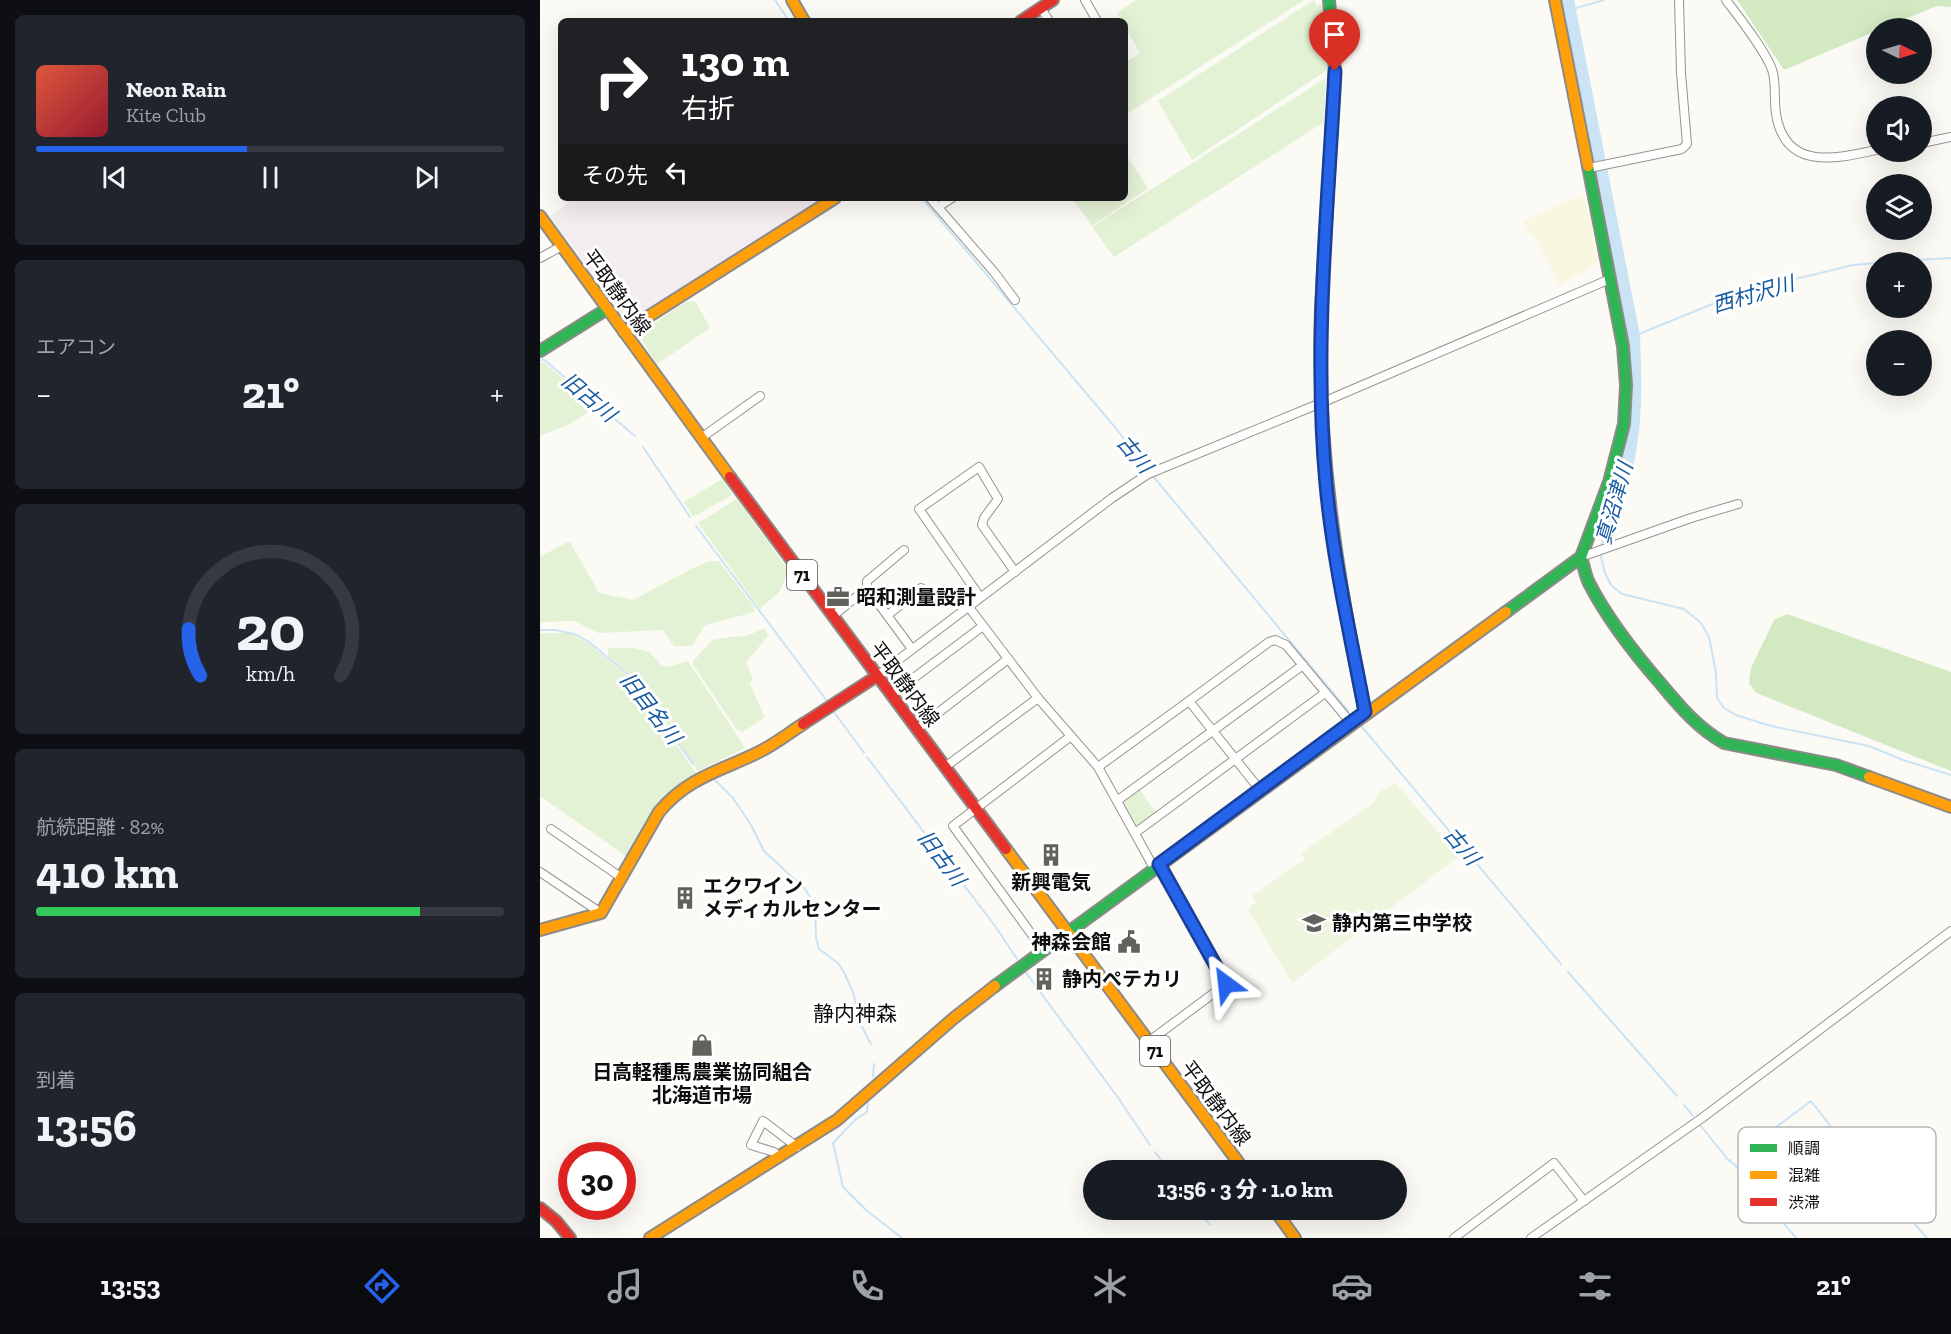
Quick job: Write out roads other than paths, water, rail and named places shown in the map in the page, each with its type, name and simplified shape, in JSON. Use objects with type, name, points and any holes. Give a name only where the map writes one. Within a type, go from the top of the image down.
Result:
[{"type":"street","points":[[792,0],[802,18]]},
{"type":"street","points":[[1026,18],[1053,0]]},
{"type":"street","points":[[1085,0],[1095,18]]},
{"type":"street","points":[[1329,0],[1334,34],[1335,71],[1321,322],[1321,403],[1326,484],[1334,551],[1365,712]]},
{"type":"street","points":[[1555,0],[1591,167],[1625,359],[1626,405],[1613,470],[1581,556],[1588,581],[1610,620],[1637,656],[1689,717],[1708,734],[1724,743],[1836,765],[1951,807]]},
{"type":"street","points":[[1591,167],[1682,149],[1687,144],[1681,73],[1679,0]]},
{"type":"street","points":[[1726,0],[1768,58],[1773,73],[1776,115],[1780,128],[1791,145],[1800,152],[1827,159],[1866,152]]},
{"type":"street","points":[[1041,8],[1047,18]]},
{"type":"street","points":[[1932,141],[1951,137]]},
{"type":"street","points":[[624,332],[830,201]]},
{"type":"street","points":[[933,201],[1015,300]]},
{"type":"street","points":[[938,207],[947,201]]},
{"type":"street","name":"平取静内線","points":[[540,216],[701,438],[1236,1160]]},
{"type":"street","points":[[540,258],[562,246]]},
{"type":"street","points":[[540,930],[601,913],[659,812],[670,798],[683,788],[695,780],[760,751],[877,676],[1112,498],[1151,472],[1321,403],[1610,279]]},
{"type":"street","points":[[540,351],[607,309]]},
{"type":"street","points":[[701,438],[760,396]]},
{"type":"street","points":[[980,597],[918,509],[979,467],[998,499],[984,518],[982,525],[1015,572]]},
{"type":"street","points":[[651,1238],[837,1120],[954,1017],[1066,932],[1581,556],[1738,504]]},
{"type":"street","points":[[904,550],[867,581],[867,588],[912,649]]},
{"type":"street","points":[[833,616],[867,588]]},
{"type":"street","points":[[888,615],[921,588]]},
{"type":"street","points":[[968,606],[1038,698],[1098,767],[1226,984],[1148,1042]]},
{"type":"street","points":[[891,695],[983,626]]},
{"type":"street","points":[[1098,767],[1269,642],[1281,641],[1351,723]]},
{"type":"street","points":[[917,729],[1008,659]]},
{"type":"street","points":[[1118,800],[1303,665]]},
{"type":"street","points":[[1135,833],[1325,693]]},
{"type":"street","points":[[945,767],[1038,698]]},
{"type":"street","points":[[1189,701],[1260,790]]},
{"type":"street","points":[[1043,950],[952,826],[1071,736]]},
{"type":"street","points":[[551,829],[622,878]]},
{"type":"street","points":[[540,872],[601,913]]},
{"type":"street","points":[[1531,1238],[1702,1118],[1951,931]]},
{"type":"street","points":[[780,1157],[774,1152],[751,1145],[763,1121],[797,1147]]},
{"type":"street","points":[[1454,1238],[1554,1163],[1584,1202]]},
{"type":"street","points":[[540,1208],[570,1238]]},
{"type":"street","points":[[1282,1220],[1295,1238]]},
{"type":"waterway","name":"古川","points":[[775,0],[787,18]]},
{"type":"waterway","name":"真沼津川","points":[[1568,0],[1634,336],[1633,434],[1625,473],[1607,523]]},
{"type":"waterway","points":[[1569,10],[1604,0]]},
{"type":"waterway","name":"古川","points":[[925,201],[1149,470]]},
{"type":"waterway","name":"西村沢川","points":[[1932,259],[1951,258]]},
{"type":"waterway","name":"西村沢川","points":[[1634,336],[1742,292],[1866,264]]},
{"type":"waterway","name":"旧古川","points":[[540,361],[543,359],[635,436]]},
{"type":"waterway","name":"旧古川","points":[[643,447],[690,517]]},
{"type":"waterway","name":"古川","points":[[1152,475],[1348,711]]},
{"type":"waterway","name":"真沼津川","points":[[1601,547],[1607,523]]},
{"type":"waterway","name":"旧古川","points":[[696,526],[827,701]]},
{"type":"waterway","name":"真沼津川","points":[[1600,553],[1611,585],[1622,594],[1684,609],[1701,623],[1709,637],[1716,673],[1717,698],[1724,708],[1736,715],[1771,726],[1869,746],[1903,760],[1951,775]]},
{"type":"waterway","name":"旧目名川","points":[[540,630],[556,630],[577,635],[589,642],[630,676],[693,764]]},
{"type":"waterway","name":"旧古川","points":[[834,712],[864,753]]},
{"type":"waterway","name":"古川","points":[[1362,727],[1561,964]]},
{"type":"waterway","name":"旧古川","points":[[867,757],[995,926],[1017,959]]},
{"type":"waterway","name":"旧目名川","points":[[714,779],[733,798],[751,825],[764,851],[805,889],[815,905],[816,938],[819,949],[838,963],[845,974],[854,995],[859,1021],[871,1044]]},
{"type":"waterway","name":"旧古川","points":[[1024,970],[1150,1145]]},
{"type":"waterway","name":"古川","points":[[1568,972],[1677,1096]]},
{"type":"waterway","name":"旧目名川","points":[[873,1077],[874,1064]]},
{"type":"waterway","name":"古川","points":[[1776,1127],[1811,1101],[1831,1127]]},
{"type":"waterway","name":"旧目名川","points":[[868,1103],[867,1112],[856,1119],[833,1143],[843,1187],[866,1210],[902,1238]]},
{"type":"waterway","name":"古川","points":[[1684,1105],[1693,1116]]},
{"type":"waterway","name":"古川","points":[[1701,1126],[1729,1161],[1731,1160]]},
{"type":"waterway","name":"旧古川","points":[[1155,1152],[1161,1160]]},
{"type":"waterway","points":[[1729,1161],[1738,1169]]},
{"type":"waterway","name":"旧古川","points":[[1206,1220],[1210,1225]]},
{"type":"waterway","points":[[1783,1223],[1796,1238]]},
{"type":"waterway","name":"古川","points":[[1914,1223],[1927,1238]]},
{"type":"place","name":"昭和測量設計","points":[[838,597]]},
{"type":"place","name":"新興電気","points":[[1051,855]]},
{"type":"place","name":"エクワイン メディカルセンター","points":[[685,898]]},
{"type":"place","name":"静内第三中学校","points":[[1314,923]]},
{"type":"place","name":"神森会館","points":[[1129,942]]},
{"type":"place","name":"静内ぺテカリ","points":[[1044,979]]},
{"type":"place","name":"日高軽種馬農業協同組合 北海道市場","points":[[702,1045]]},
{"type":"district","name":"静内神森","points":[[855,1013]]}]
